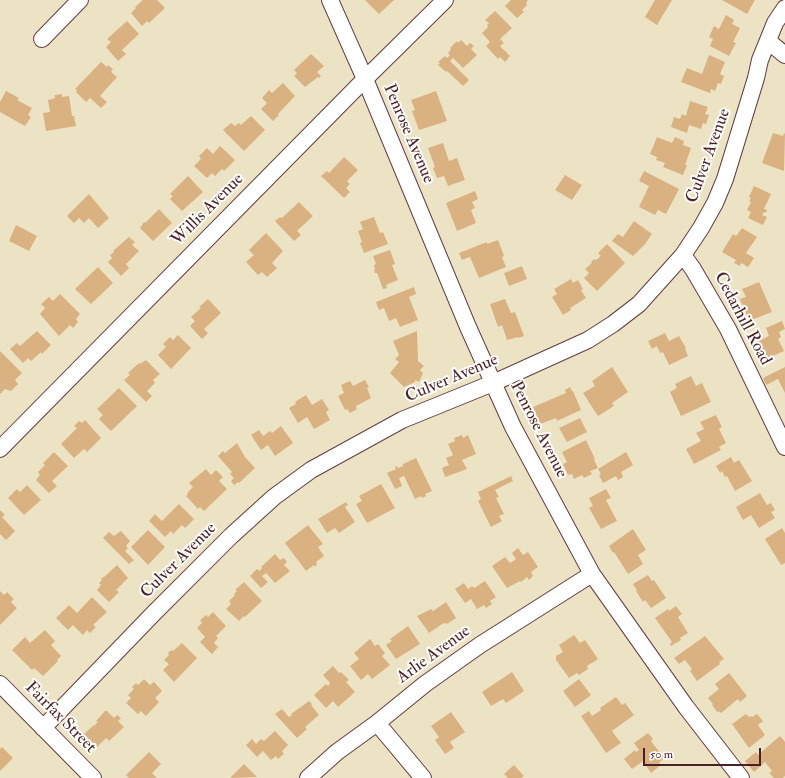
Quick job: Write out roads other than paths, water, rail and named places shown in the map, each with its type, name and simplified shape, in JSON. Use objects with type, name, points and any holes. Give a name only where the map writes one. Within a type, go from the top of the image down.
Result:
[{"type":"street","points":[[42,39],[80,0]]},
{"type":"street","name":"Penrose Avenue","points":[[330,0],[365,79],[468,327],[513,427],[592,574],[686,707],[741,778]]},
{"type":"street","name":"Willis Avenue","points":[[0,449],[365,79],[445,0]]},
{"type":"street","name":"Culver Avenue","points":[[43,728],[231,536],[274,497],[311,470],[402,420],[493,383],[588,340],[613,324],[639,304],[682,254],[701,228],[715,203],[725,179],[756,78],[760,60],[775,23],[785,8]]},
{"type":"street","points":[[768,41],[785,55]]},
{"type":"street","name":"Cedarhill Road","points":[[682,254],[693,269],[728,329],[785,447]]},
{"type":"street","name":"Arlie Avenue","points":[[308,778],[337,752],[377,723],[425,684],[480,645],[592,574]]},
{"type":"street","name":"Fairfax Street","points":[[0,684],[93,778]]},
{"type":"street","points":[[377,723],[423,778]]}]
